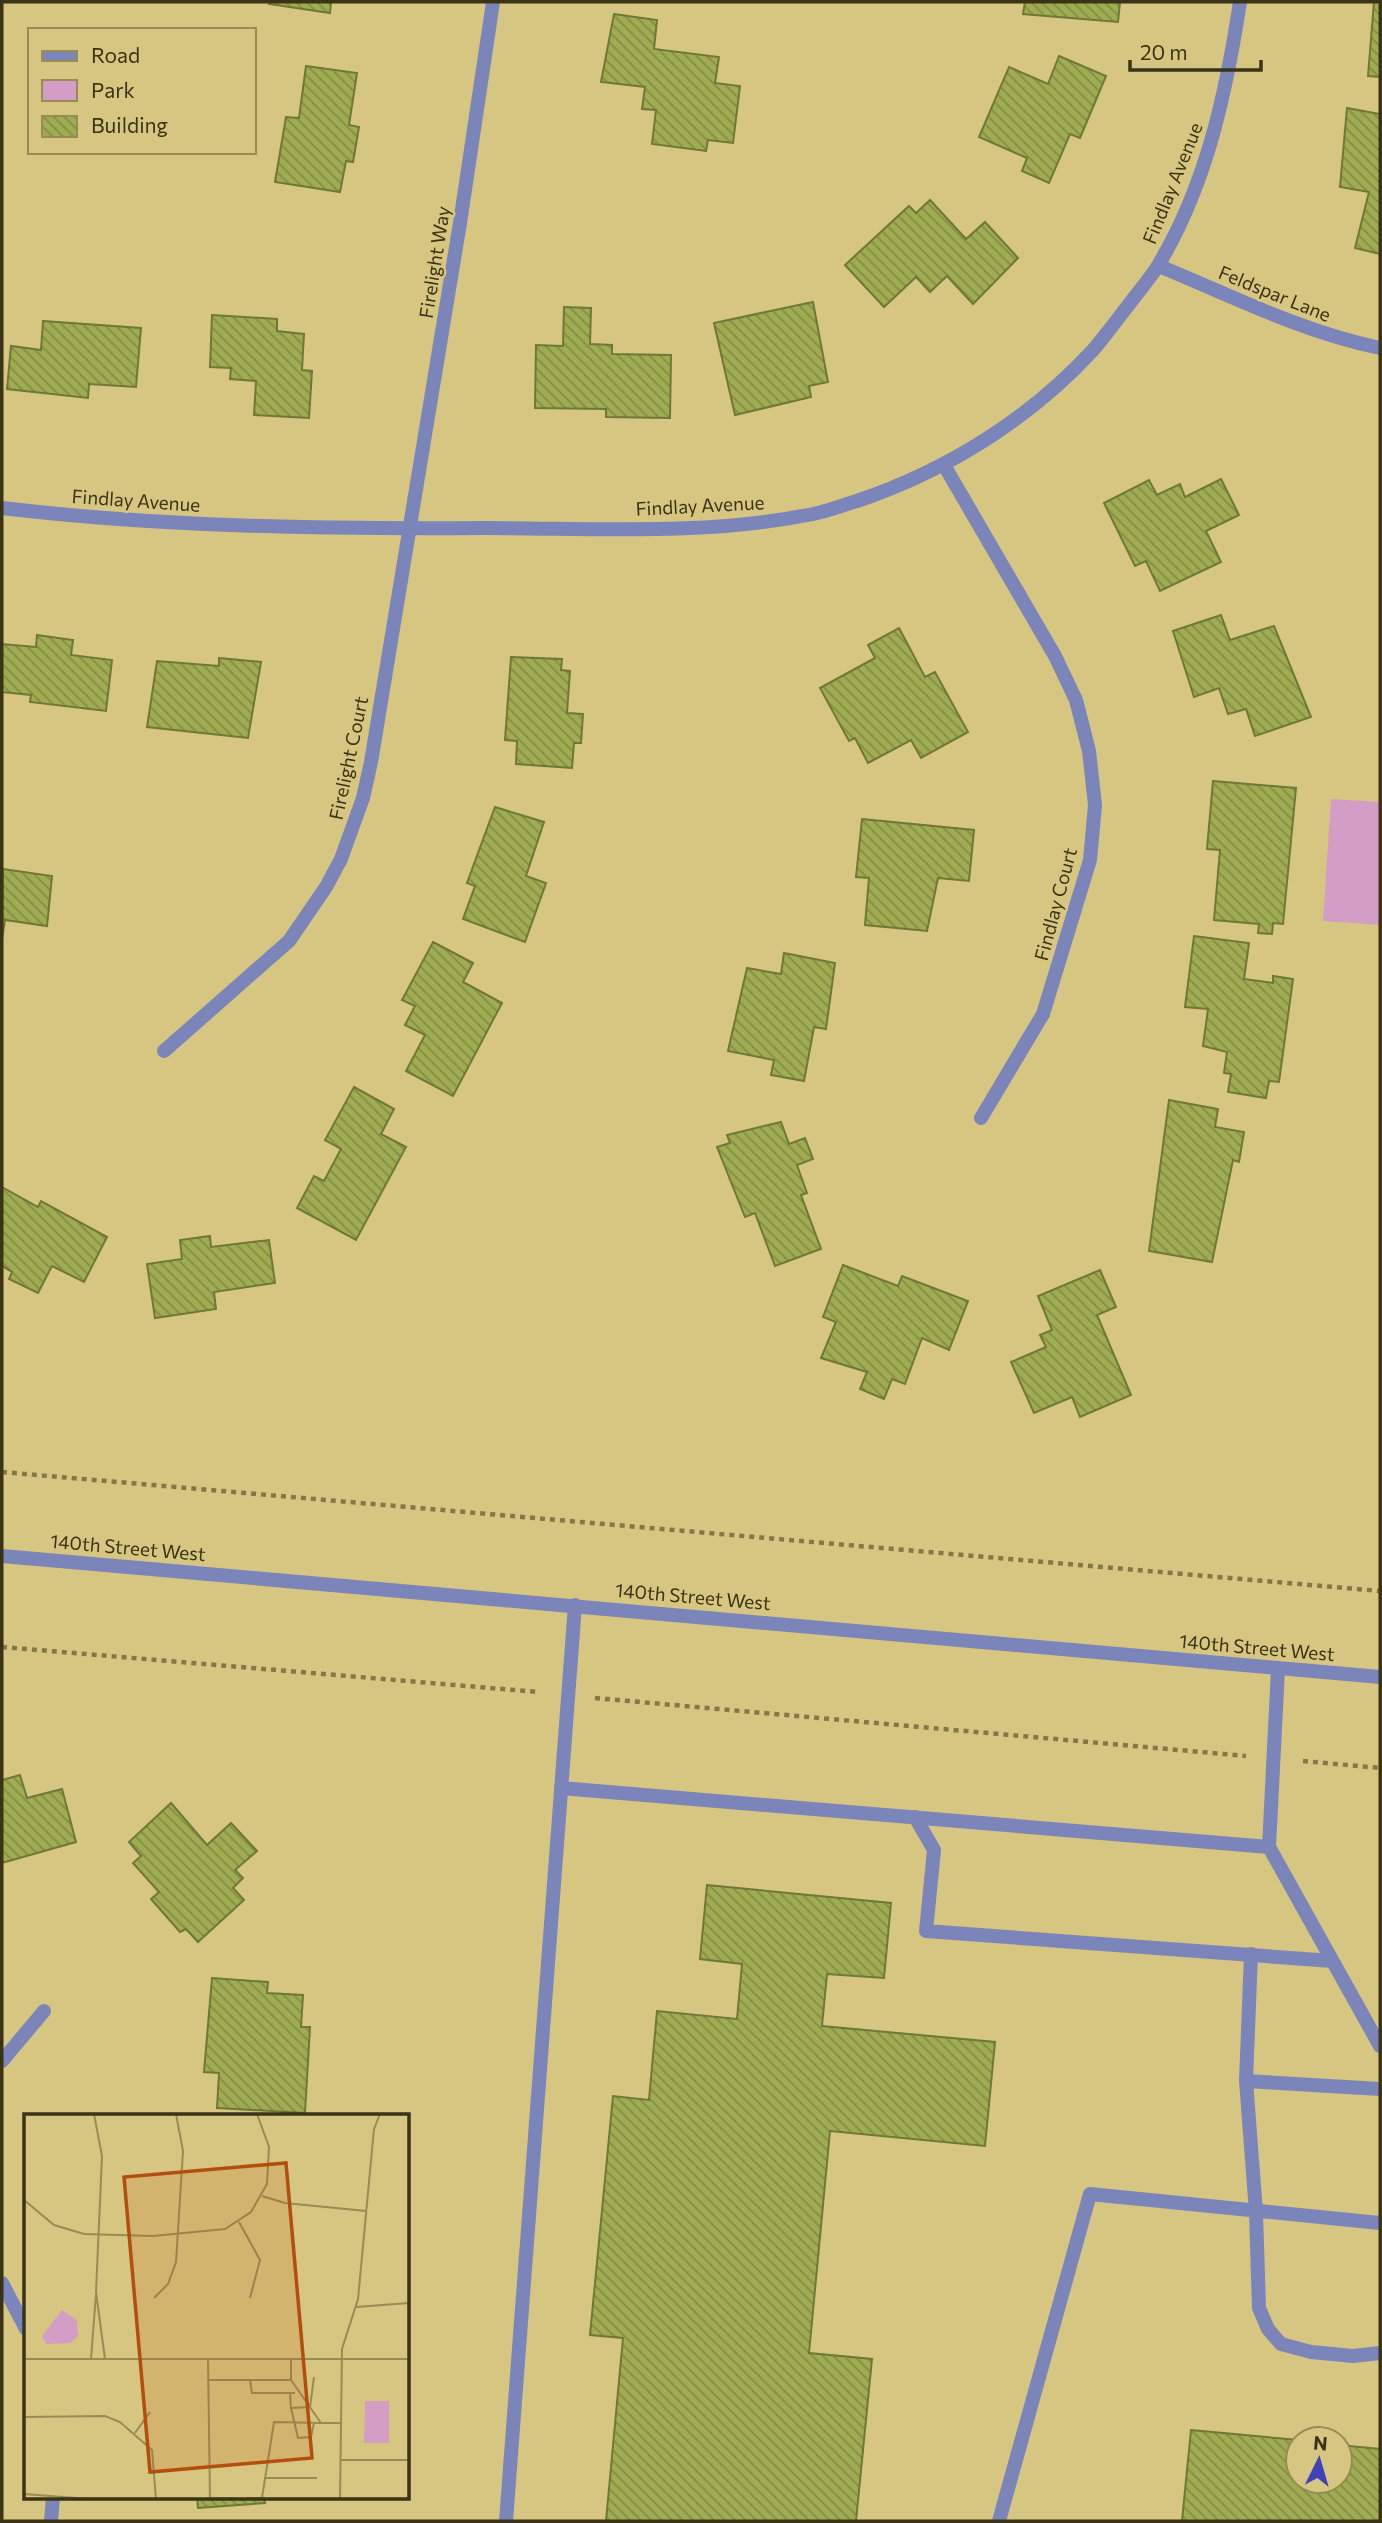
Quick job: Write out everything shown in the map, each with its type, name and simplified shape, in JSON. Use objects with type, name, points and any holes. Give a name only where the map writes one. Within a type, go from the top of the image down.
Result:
[{"type":"street","name":"Firelight Way","points":[[410,528],[493,2]]},
{"type":"street","name":"Findlay Avenue","points":[[2,508],[82,517],[200,524],[685,529],[753,525],[818,514],[881,493],[944,465],[996,433],[1057,383],[1093,349],[1158,265],[1185,211],[1209,151],[1220,113],[1240,2]]},
{"type":"street","name":"Feldspar Lane","points":[[1158,265],[1280,319],[1343,340],[1380,348]]},
{"type":"street","name":"Findlay Court","points":[[944,465],[1055,656],[1076,700],[1089,751],[1095,804],[1090,860],[1043,1014],[981,1118]]},
{"type":"street","name":"Firelight Court","points":[[164,1051],[289,941],[326,887],[341,859],[363,798],[371,762],[410,528]]},
{"type":"street","name":"140th Street West","points":[[2,1556],[1380,1677]]},
{"type":"street","points":[[506,2521],[575,1605]]},
{"type":"street","points":[[1278,1668],[1269,1847],[1380,2046]]},
{"type":"street","points":[[561,1788],[1269,1847]]},
{"type":"street","points":[[915,1817],[934,1850],[926,1931],[1332,1961]]},
{"type":"street","points":[[1251,1954],[1246,2081],[1256,2212],[1259,2308],[1268,2329],[1281,2344],[1321,2353],[1353,2356],[1380,2353]]},
{"type":"street","points":[[2,2061],[44,2011]]},
{"type":"street","points":[[1246,2081],[1380,2089]]},
{"type":"street","points":[[999,2521],[1090,2194],[1380,2223]]},
{"type":"street","points":[[2,2283],[24,2325]]},
{"type":"street","points":[[51,2521],[53,2498]]},
{"type":"path","points":[[2,1472],[1380,1591]]},
{"type":"path","points":[[2,1647],[1380,1768]]},
{"type":"green space","points":[[1331,799],[1380,802],[1380,925],[1323,921]]},
{"type":"building","points":[[269,2],[331,2],[330,13]]},
{"type":"building","points":[[1025,2],[1120,2],[1118,22],[1023,14]]},
{"type":"building","points":[[1374,2],[1380,2],[1380,77],[1368,76]]},
{"type":"building","points":[[614,14],[657,20],[654,49],[719,57],[715,83],[740,86],[733,143],[708,140],[706,151],[652,144],[656,110],[642,109],[645,87],[601,82]]},
{"type":"building","points":[[1059,56],[1106,76],[1080,138],[1070,134],[1049,183],[1022,171],[1027,158],[979,137],[1009,67],[1048,84]]},
{"type":"building","points":[[306,66],[357,73],[349,125],[359,127],[353,162],[346,161],[340,192],[275,182],[286,117],[299,118]]},
{"type":"building","points":[[1347,108],[1380,114],[1380,254],[1355,248],[1369,192],[1340,187]]},
{"type":"building","points":[[930,200],[966,239],[985,222],[1018,258],[973,304],[947,276],[930,292],[916,277],[884,307],[845,265],[909,206],[916,213]]},
{"type":"building","points":[[813,302],[828,382],[809,386],[811,397],[735,415],[714,323]]},
{"type":"building","points":[[564,307],[591,308],[590,344],[612,345],[612,354],[671,355],[670,418],[606,417],[606,409],[535,408],[536,345],[563,346]]},
{"type":"building","points":[[212,315],[277,319],[277,331],[304,334],[302,370],[312,371],[309,418],[254,415],[256,381],[230,379],[231,368],[210,367]]},
{"type":"building","points":[[43,321],[141,328],[136,387],[89,384],[88,398],[7,389],[11,346],[41,350]]},
{"type":"building","points":[[1221,479],[1239,515],[1206,531],[1221,562],[1160,591],[1146,561],[1135,566],[1104,503],[1149,480],[1157,495],[1180,484],[1185,497]]},
{"type":"building","points":[[1221,615],[1230,640],[1274,626],[1311,717],[1255,736],[1246,709],[1228,714],[1219,688],[1194,697],[1173,631]]},
{"type":"building","points":[[899,628],[925,677],[935,672],[968,732],[921,758],[911,740],[868,763],[855,738],[849,741],[820,688],[875,658],[868,645]]},
{"type":"building","points":[[37,635],[73,640],[71,655],[112,660],[106,711],[30,702],[31,695],[2,692],[2,644],[36,647]]},
{"type":"building","points":[[511,657],[562,659],[561,670],[570,671],[567,713],[583,714],[581,743],[574,743],[572,768],[516,764],[517,741],[505,740]]},
{"type":"building","points":[[219,658],[261,662],[248,738],[147,727],[157,661],[219,666]]},
{"type":"building","points":[[1213,781],[1296,788],[1283,924],[1273,923],[1272,934],[1258,933],[1259,924],[1214,920],[1220,850],[1207,849]]},
{"type":"building","points":[[495,807],[544,822],[526,876],[546,883],[525,942],[463,919],[475,886],[467,883]]},
{"type":"building","points":[[862,819],[974,830],[969,881],[938,878],[927,931],[865,925],[869,878],[856,877]]},
{"type":"building","points":[[3,869],[52,876],[47,926],[5,920],[2,939]]},
{"type":"building","points":[[1194,936],[1249,943],[1244,979],[1273,983],[1273,976],[1293,979],[1279,1082],[1269,1081],[1266,1098],[1228,1092],[1231,1074],[1224,1073],[1227,1052],[1203,1046],[1208,1009],[1185,1007]]},
{"type":"building","points":[[433,942],[473,963],[463,982],[502,1003],[453,1096],[406,1071],[425,1035],[405,1025],[415,1006],[402,1000]]},
{"type":"building","points":[[784,953],[835,963],[826,1029],[814,1027],[804,1081],[771,1075],[774,1060],[728,1051],[747,968],[781,974]]},
{"type":"building","points":[[354,1087],[394,1109],[381,1134],[406,1147],[356,1240],[297,1208],[314,1176],[324,1181],[341,1149],[325,1140]]},
{"type":"building","points":[[1169,1100],[1218,1109],[1215,1127],[1244,1132],[1239,1162],[1233,1160],[1212,1262],[1149,1251]]},
{"type":"building","points":[[781,1122],[789,1144],[805,1138],[813,1159],[797,1165],[807,1193],[801,1195],[821,1249],[775,1266],[755,1213],[745,1217],[717,1147],[730,1143],[727,1135]]},
{"type":"building","points":[[2,1187],[38,1207],[41,1201],[107,1237],[84,1282],[52,1266],[38,1293],[9,1279],[12,1272],[2,1266]]},
{"type":"building","points":[[210,1236],[211,1247],[269,1240],[275,1283],[214,1292],[216,1309],[155,1318],[147,1264],[182,1259],[180,1240]]},
{"type":"building","points":[[843,1265],[898,1286],[902,1276],[968,1301],[949,1350],[922,1338],[905,1384],[892,1379],[884,1399],[860,1389],[867,1372],[821,1358],[836,1322],[823,1317]]},
{"type":"building","points":[[1100,1270],[1116,1307],[1097,1315],[1131,1395],[1080,1417],[1072,1397],[1034,1413],[1011,1362],[1046,1347],[1040,1335],[1052,1330],[1038,1296]]},
{"type":"building","points":[[20,1775],[27,1798],[62,1789],[76,1842],[2,1863],[2,1780]]},
{"type":"building","points":[[171,1803],[207,1845],[231,1823],[257,1851],[235,1870],[243,1878],[233,1888],[244,1900],[198,1942],[186,1929],[180,1932],[151,1899],[159,1892],[133,1863],[141,1856],[129,1842]]},
{"type":"building","points":[[707,1885],[891,1903],[884,1978],[827,1974],[822,2026],[995,2042],[985,2146],[830,2131],[809,2353],[872,2359],[856,2521],[606,2521],[623,2338],[590,2335],[613,2096],[649,2100],[657,2011],[737,2019],[742,1964],[700,1959]]},
{"type":"building","points":[[212,1978],[268,1982],[267,1993],[303,1995],[301,2027],[310,2027],[305,2113],[217,2108],[219,2073],[204,2072]]},
{"type":"building","points":[[1191,2430],[1284,2439],[1284,2495],[1354,2495],[1354,2446],[1380,2449],[1380,2521],[1182,2521]]},
{"type":"building","points":[[197,2498],[264,2498],[265,2503],[198,2508]]}]
